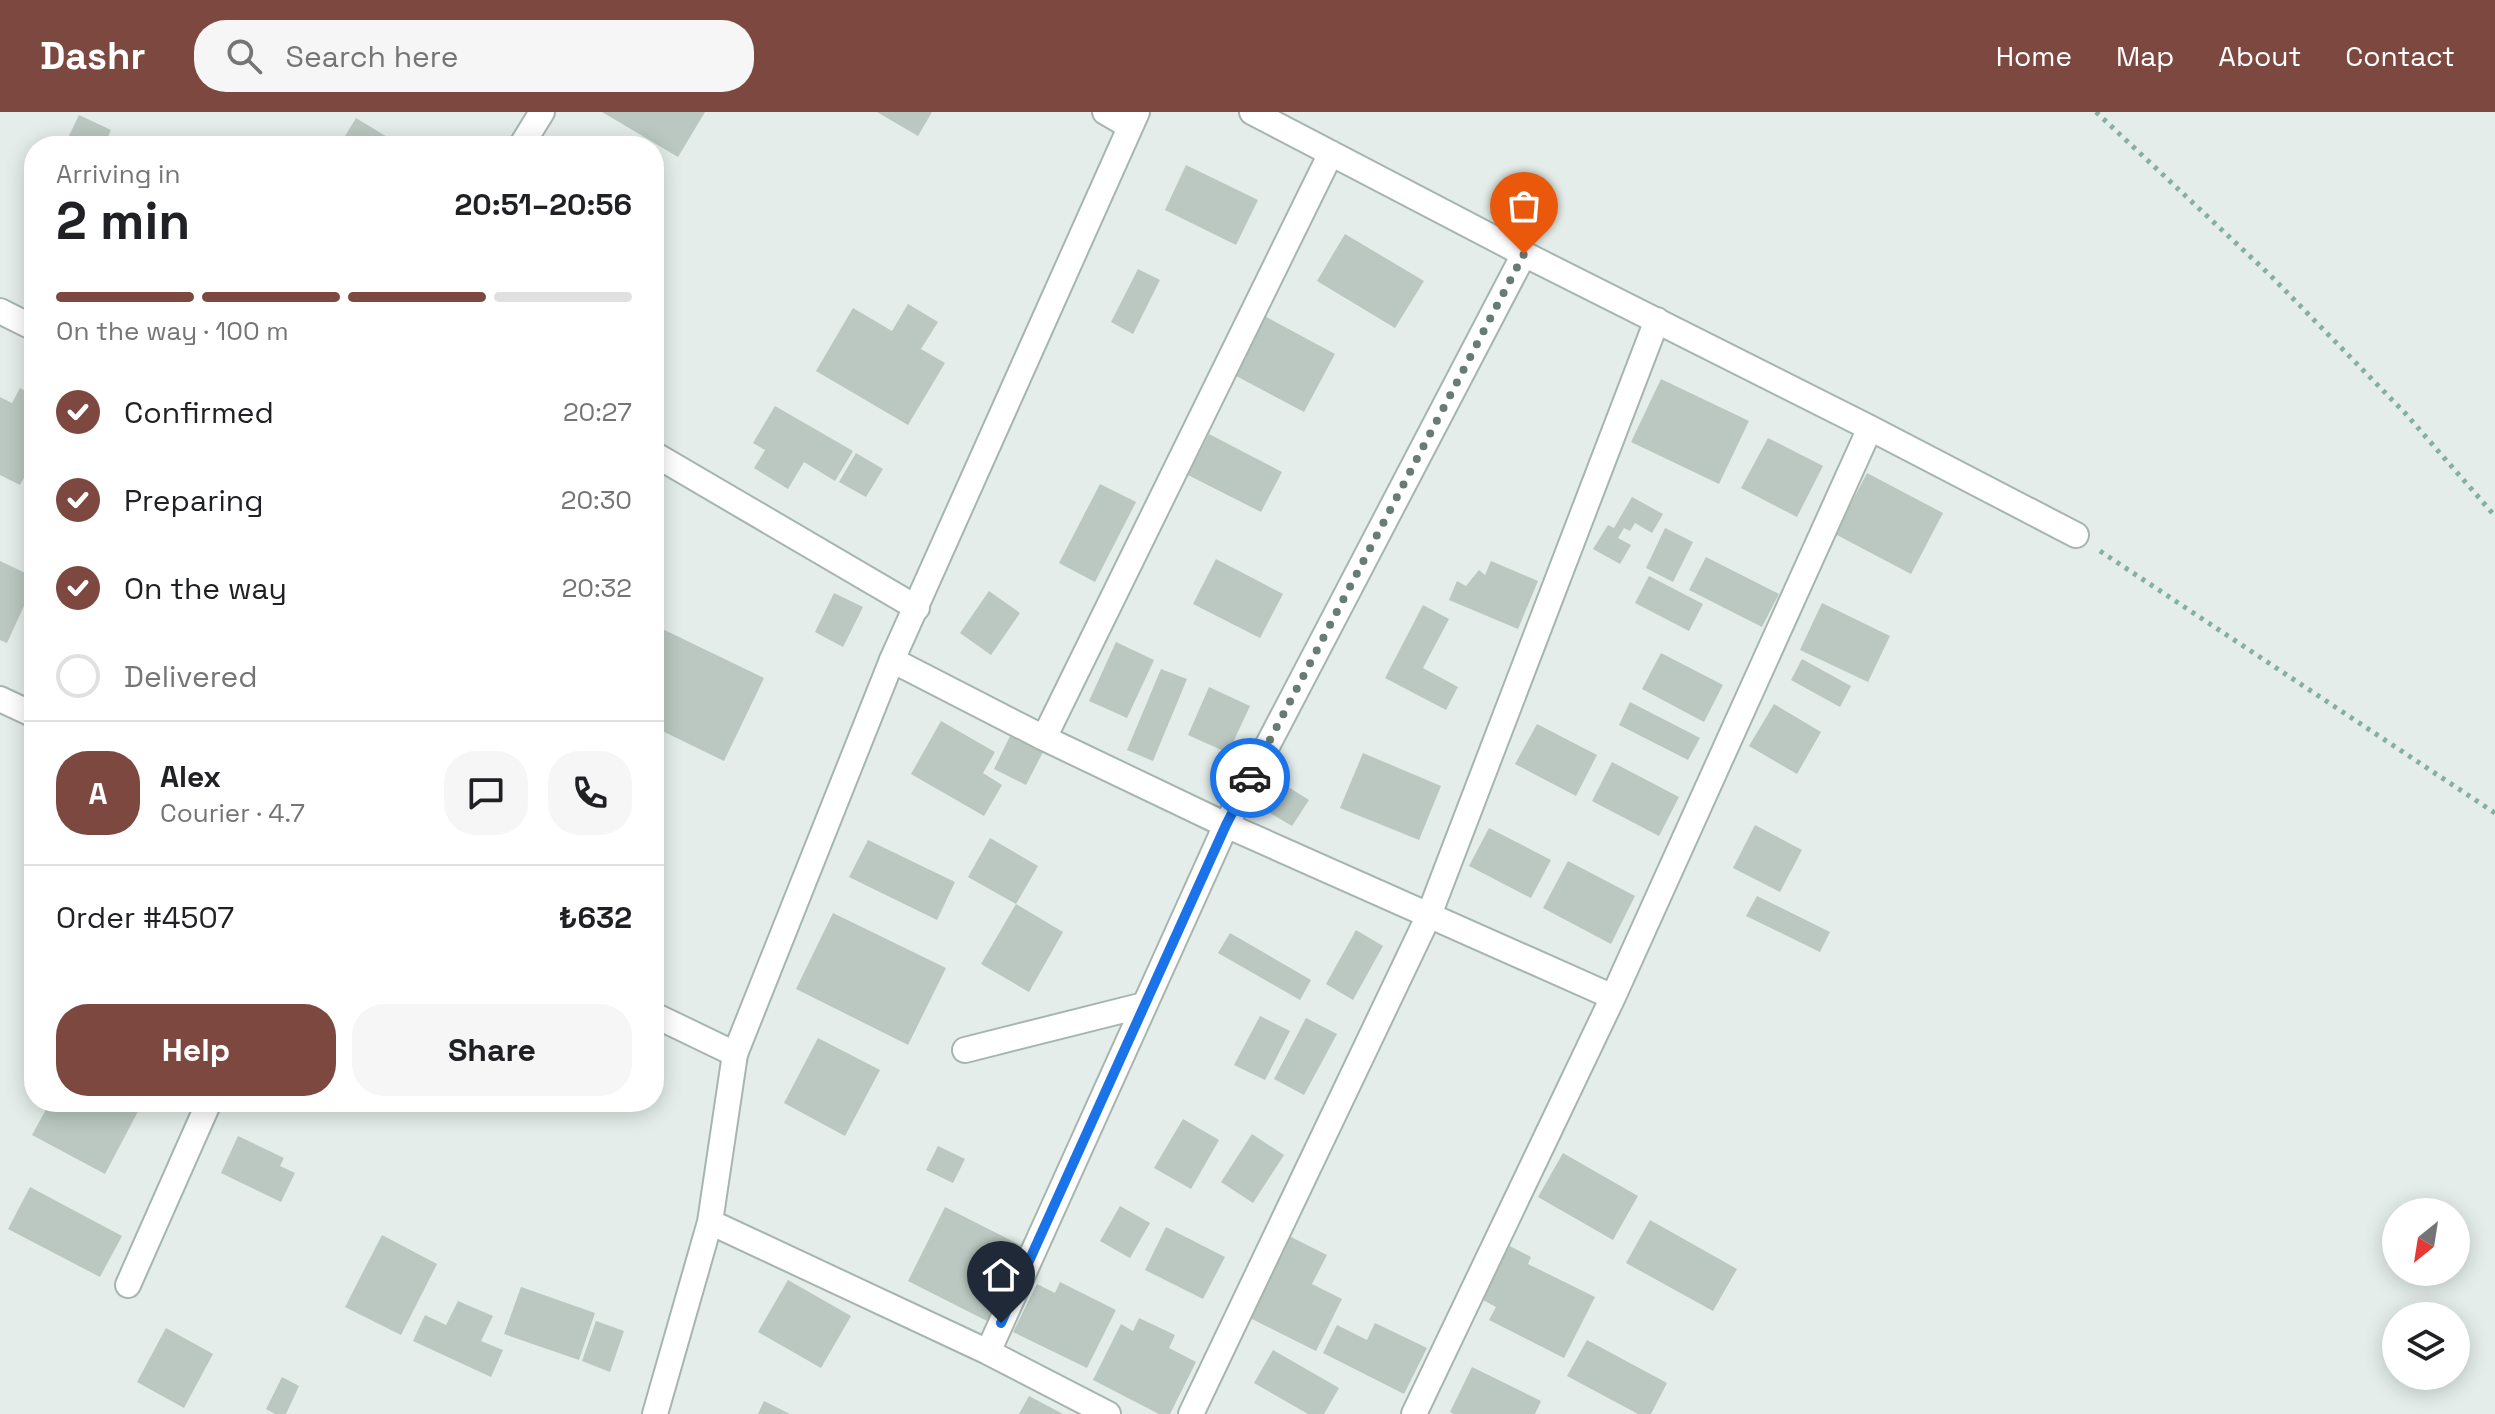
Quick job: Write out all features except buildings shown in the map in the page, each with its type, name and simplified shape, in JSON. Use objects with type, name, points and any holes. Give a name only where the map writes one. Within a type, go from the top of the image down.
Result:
[{"type":"street","points":[[527,136],[542,112]]},
{"type":"street","points":[[655,1414],[710,1222],[735,1054],[892,660],[1133,119],[1105,112]]},
{"type":"street","points":[[1252,112],[2076,535]]},
{"type":"street","points":[[1044,738],[1331,153]]},
{"type":"street","points":[[988,1352],[1226,825],[1524,254]]},
{"type":"street","points":[[0,311],[24,323]]},
{"type":"street","points":[[1191,1414],[1429,915],[1657,320]]},
{"type":"street","points":[[1414,1414],[1613,997],[1870,428]]},
{"type":"street","points":[[664,460],[917,608]]},
{"type":"street","points":[[892,660],[1044,738],[1226,825],[1613,997]]},
{"type":"street","points":[[0,699],[24,710]]},
{"type":"street","points":[[965,1050],[1144,1005]]},
{"type":"street","points":[[664,1020],[735,1054]]},
{"type":"street","points":[[128,1285],[205,1112]]},
{"type":"street","points":[[710,1222],[988,1352],[1108,1414]]},
{"type":"path","points":[[2096,112],[2270,275],[2405,413],[2495,516]]},
{"type":"path","points":[[2076,535],[2495,813]]},
{"type":"way so far","points":[[1250,778],[1524,254]]},
{"type":"route","points":[[1001,1323],[1250,778]]}]
